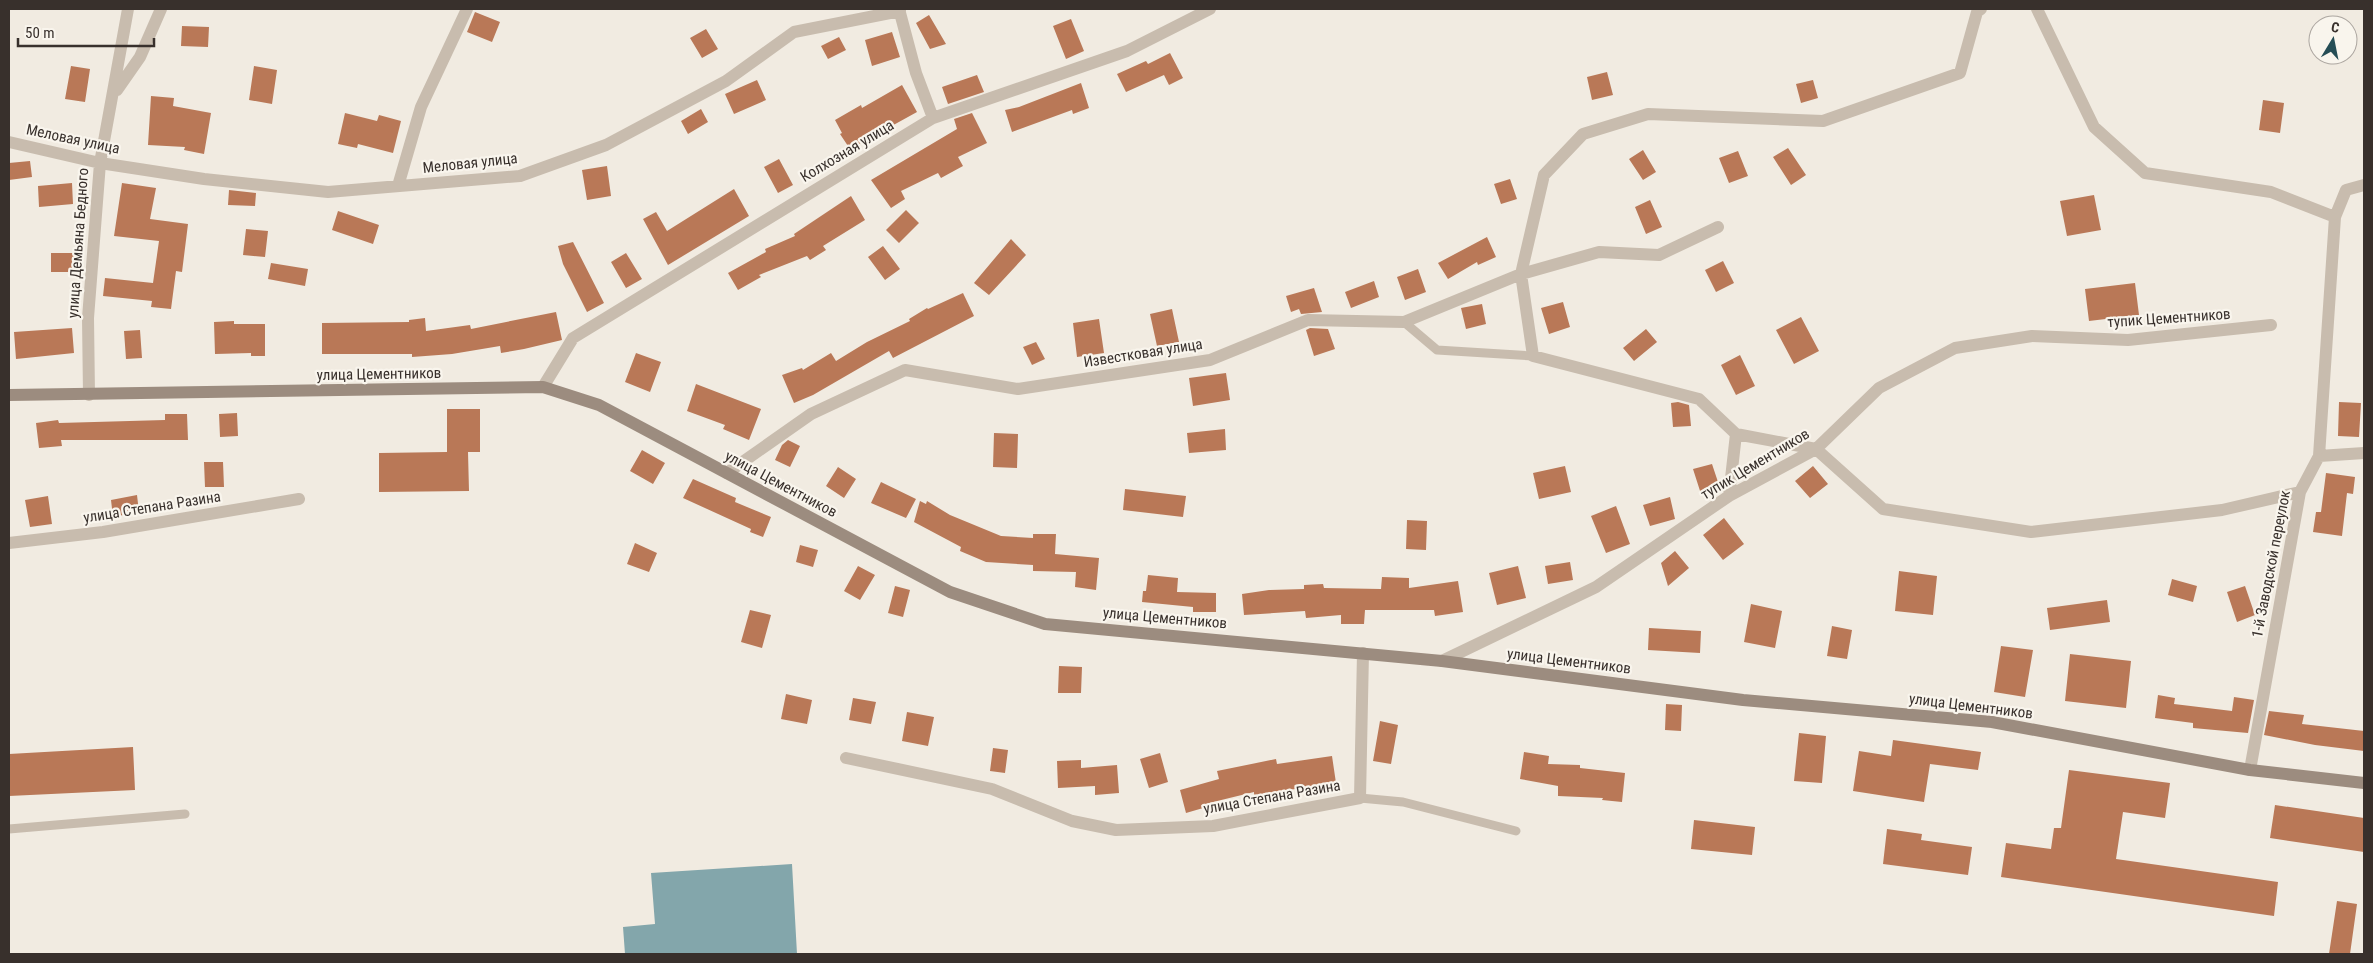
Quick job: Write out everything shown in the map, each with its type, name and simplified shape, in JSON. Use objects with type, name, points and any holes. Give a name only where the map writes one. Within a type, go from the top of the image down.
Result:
[{"type":"street","name":"улица Демьяна Бедного","points":[[89,395],[88,318],[100,163],[128,9]]},
{"type":"street","name":"улица Демьяна Бедного","points":[[114,94],[140,57],[161,9]]},
{"type":"street","points":[[398,186],[421,107],[467,9]]},
{"type":"street","name":"Колхозная улица","points":[[543,387],[573,338],[933,118],[1127,51],[1210,9]]},
{"type":"street","points":[[1981,9],[1977,12],[1960,73],[1823,121],[1648,114],[1583,134],[1544,175],[1521,274],[1533,356],[1699,399],[1736,434],[1816,449],[1883,509],[2031,532],[2222,510],[2300,492]]},
{"type":"street","points":[[2036,9],[2094,127],[2146,173],[2271,192],[2335,217]]},
{"type":"street","points":[[899,10],[916,74],[933,118]]},
{"type":"street","name":"Меловая улица","points":[[9,142],[100,163],[204,179],[328,192],[520,176],[606,145],[726,81],[794,32],[899,10]]},
{"type":"street","name":"1-й Заводской переулок","points":[[2250,770],[2300,492],[2319,456],[2335,217],[2346,190],[2364,185]]},
{"type":"street","name":"Известковая улица","points":[[727,473],[811,414],[905,370],[1018,389],[1210,360],[1308,320],[1404,322],[1521,274],[1599,252],[1659,256],[1718,227]]},
{"type":"street","name":"тупик Цементников","points":[[1442,661],[1596,587],[1729,496],[1816,449],[1879,388],[1955,348],[2032,336],[2128,340],[2270,325]]},
{"type":"street","name":"улица Цементников","points":[[9,395],[543,387],[599,405],[950,592],[1045,624],[1442,661],[1743,700],[1992,722],[2250,770],[2364,784]]},
{"type":"street","points":[[1729,496],[1736,434]]},
{"type":"street","points":[[2319,456],[2364,452]]},
{"type":"street","name":"улица Степана Разина","points":[[9,543],[103,532],[299,500]]},
{"type":"street","name":"улица Степана Разина","points":[[846,758],[992,789],[1072,821],[1116,830],[1213,826],[1360,798],[1363,653]]},
{"type":"lane","points":[[1404,322],[1437,350],[1533,356]]},
{"type":"lane","points":[[1360,798],[1403,802],[1516,831]]},
{"type":"lane","points":[[9,829],[186,814]]},
{"type":"water","points":[[792,864],[797,954],[625,954],[623,927],[655,924],[651,873]]},
{"type":"building","points":[[475,12],[500,22],[492,42],[467,32]]},
{"type":"building","points":[[929,15],[946,44],[930,49],[916,23]]},
{"type":"building","points":[[1071,19],[1084,51],[1066,59],[1053,26]]},
{"type":"building","points":[[182,26],[209,27],[208,47],[181,46]]},
{"type":"building","points":[[706,29],[718,49],[702,58],[690,38]]},
{"type":"building","points":[[892,32],[900,57],[872,66],[865,40]]},
{"type":"building","points":[[839,37],[846,50],[828,59],[821,46]]},
{"type":"building","points":[[1170,53],[1183,78],[1169,85],[1164,75],[1126,92],[1117,74],[1146,61],[1148,64]]},
{"type":"building","points":[[71,66],[90,69],[85,102],[65,99]]},
{"type":"building","points":[[254,66],[277,70],[272,104],[249,100]]},
{"type":"building","points":[[1607,72],[1613,95],[1592,100],[1587,77]]},
{"type":"building","points":[[977,75],[984,92],[948,104],[942,87]]},
{"type":"building","points":[[757,80],[766,100],[734,114],[725,94]]},
{"type":"building","points":[[1813,80],[1818,98],[1801,103],[1796,84]]},
{"type":"building","points":[[1081,83],[1089,108],[1073,114],[1072,110],[1012,132],[1005,110],[1019,107]]},
{"type":"building","points":[[902,85],[917,112],[850,149],[840,134],[842,133],[835,120],[861,105],[862,108]]},
{"type":"building","points":[[151,96],[174,98],[173,106],[211,113],[204,154],[184,150],[185,147],[148,145]]},
{"type":"building","points":[[2263,100],[2284,103],[2280,133],[2259,130]]},
{"type":"building","points":[[701,109],[708,122],[688,134],[681,121]]},
{"type":"building","points":[[345,113],[377,121],[379,115],[401,121],[393,153],[358,144],[357,148],[338,144]]},
{"type":"building","points":[[972,113],[987,143],[958,157],[963,166],[941,178],[938,173],[901,191],[905,199],[891,208],[871,180],[957,129],[954,119]]},
{"type":"building","points":[[1788,148],[1806,175],[1791,185],[1773,157]]},
{"type":"building","points":[[1643,150],[1656,172],[1643,180],[1629,159]]},
{"type":"building","points":[[1738,151],[1748,176],[1729,183],[1719,158]]},
{"type":"building","points":[[779,159],[793,185],[778,193],[764,167]]},
{"type":"building","points":[[30,161],[32,177],[9,180],[9,163]]},
{"type":"building","points":[[607,166],[611,196],[587,200],[582,170]]},
{"type":"building","points":[[1510,179],[1517,199],[1501,204],[1494,184]]},
{"type":"building","points":[[72,183],[73,204],[39,207],[38,186]]},
{"type":"building","points":[[122,183],[156,188],[150,219],[188,224],[182,272],[176,271],[171,309],[151,307],[152,301],[103,296],[105,278],[153,283],[159,241],[114,236]]},
{"type":"building","points":[[734,189],[749,216],[668,265],[643,219],[656,212],[667,231]]},
{"type":"building","points":[[229,190],[256,193],[255,206],[228,205]]},
{"type":"building","points":[[2094,195],[2101,230],[2067,236],[2060,201]]},
{"type":"building","points":[[851,196],[865,220],[823,246],[826,250],[810,260],[807,256],[759,275],[761,277],[738,290],[728,273],[766,252],[765,249],[795,236],[794,234]]},
{"type":"building","points":[[1650,200],[1662,227],[1646,234],[1635,207]]},
{"type":"building","points":[[906,210],[919,223],[899,243],[886,230]]},
{"type":"building","points":[[338,211],[379,225],[373,244],[332,230]]},
{"type":"building","points":[[246,229],[268,231],[265,257],[243,255]]},
{"type":"building","points":[[1487,237],[1496,257],[1478,265],[1477,262],[1448,279],[1438,263]]},
{"type":"building","points":[[1011,239],[1026,255],[989,295],[974,283]]},
{"type":"building","points":[[573,242],[604,303],[587,312],[563,264],[558,246]]},
{"type":"building","points":[[883,246],[900,269],[885,280],[868,257]]},
{"type":"building","points":[[51,253],[76,253],[76,272],[51,272]]},
{"type":"building","points":[[626,253],[642,279],[626,288],[611,262]]},
{"type":"building","points":[[1723,261],[1734,283],[1716,292],[1705,270]]},
{"type":"building","points":[[271,263],[308,269],[305,286],[268,279]]},
{"type":"building","points":[[1418,269],[1426,292],[1405,300],[1397,277]]},
{"type":"building","points":[[1374,281],[1379,297],[1351,308],[1345,292]]},
{"type":"building","points":[[2135,283],[2139,315],[2089,321],[2085,289]]},
{"type":"building","points":[[1314,288],[1322,312],[1301,314],[1299,309],[1291,312],[1286,296]]},
{"type":"building","points":[[963,293],[974,316],[893,358],[889,351],[813,395],[794,403],[782,375],[802,368],[803,370],[831,353],[836,361],[867,342],[910,321],[909,319],[927,308]]},
{"type":"building","points":[[1563,302],[1570,327],[1549,334],[1541,308]]},
{"type":"building","points":[[1482,304],[1486,324],[1466,329],[1461,308]]},
{"type":"building","points":[[1172,309],[1179,342],[1157,346],[1150,314]]},
{"type":"building","points":[[556,312],[562,340],[524,349],[501,353],[500,346],[452,354],[412,357],[412,354],[322,354],[322,323],[409,322],[409,320],[425,318],[426,331],[470,325],[471,329]]},
{"type":"building","points":[[1801,317],[1819,351],[1794,364],[1776,330]]},
{"type":"building","points":[[1099,319],[1104,353],[1077,357],[1073,323]]},
{"type":"building","points":[[234,321],[234,324],[265,324],[265,356],[251,356],[251,353],[215,354],[214,322]]},
{"type":"building","points":[[72,328],[74,353],[16,359],[14,332]]},
{"type":"building","points":[[1310,328],[1328,329],[1335,349],[1314,356],[1306,330]]},
{"type":"building","points":[[1646,329],[1657,342],[1634,361],[1623,348]]},
{"type":"building","points":[[140,330],[142,358],[126,359],[124,331]]},
{"type":"building","points":[[1036,342],[1045,359],[1032,365],[1023,347]]},
{"type":"building","points":[[636,353],[661,362],[650,392],[625,382]]},
{"type":"building","points":[[1740,355],[1755,386],[1736,395],[1721,365]]},
{"type":"building","points":[[1226,373],[1230,400],[1193,406],[1189,378]]},
{"type":"building","points":[[696,384],[761,409],[749,440],[723,429],[725,425],[687,411]]},
{"type":"building","points":[[1678,402],[1689,405],[1691,426],[1673,427],[1671,403]]},
{"type":"building","points":[[2339,402],[2361,403],[2359,437],[2338,436]]},
{"type":"building","points":[[447,409],[480,409],[480,452],[468,452],[469,491],[379,492],[379,453],[447,452]]},
{"type":"building","points":[[237,413],[238,436],[220,437],[219,414]]},
{"type":"building","points":[[165,414],[187,414],[188,440],[61,440],[62,446],[39,448],[36,423],[58,420],[59,423],[165,420]]},
{"type":"building","points":[[1225,429],[1226,450],[1189,453],[1187,433]]},
{"type":"building","points":[[994,433],[1018,434],[1017,468],[993,467]]},
{"type":"building","points":[[788,440],[800,446],[790,467],[775,460],[782,445]]},
{"type":"building","points":[[642,450],[665,463],[653,484],[630,471]]},
{"type":"building","points":[[204,462],[223,462],[224,487],[205,487]]},
{"type":"building","points":[[1712,464],[1720,488],[1701,494],[1693,469]]},
{"type":"building","points":[[1565,466],[1571,492],[1539,499],[1533,473]]},
{"type":"building","points":[[1813,466],[1828,484],[1810,498],[1795,481]]},
{"type":"building","points":[[838,467],[856,479],[844,498],[826,486]]},
{"type":"building","points":[[2326,473],[2355,477],[2353,494],[2347,493],[2342,536],[2313,532],[2316,512],[2321,512]]},
{"type":"building","points":[[693,479],[736,498],[735,502],[771,517],[763,537],[750,532],[751,529],[683,498]]},
{"type":"building","points":[[881,482],[916,499],[906,518],[871,503]]},
{"type":"building","points":[[1125,489],[1186,496],[1183,517],[1123,510]]},
{"type":"building","points":[[137,495],[139,512],[113,517],[111,500]]},
{"type":"building","points":[[48,496],[52,524],[30,527],[25,500]]},
{"type":"building","points":[[1670,497],[1675,519],[1650,526],[1643,505]]},
{"type":"building","points":[[920,501],[926,504],[927,501],[950,515],[1001,536],[1033,538],[1033,534],[1056,534],[1055,554],[1099,558],[1096,590],[1075,587],[1076,572],[1033,571],[1033,565],[986,562],[960,551],[961,547],[914,522]]},
{"type":"building","points":[[1616,506],[1630,544],[1606,553],[1591,516]]},
{"type":"building","points":[[1724,518],[1744,544],[1723,560],[1703,535]]},
{"type":"building","points":[[1407,520],[1427,521],[1426,550],[1406,549]]},
{"type":"building","points":[[635,543],[657,553],[649,572],[627,564]]},
{"type":"building","points":[[800,545],[818,550],[813,567],[796,562]]},
{"type":"building","points":[[1675,551],[1689,568],[1668,586],[1661,563]]},
{"type":"building","points":[[1570,562],[1573,580],[1548,584],[1545,566]]},
{"type":"building","points":[[858,566],[875,575],[860,600],[844,591]]},
{"type":"building","points":[[1518,566],[1526,598],[1497,605],[1489,573]]},
{"type":"building","points":[[1899,571],[1937,576],[1933,615],[1895,611]]},
{"type":"building","points":[[1148,575],[1178,578],[1177,592],[1216,593],[1216,612],[1193,612],[1193,607],[1142,602],[1143,591],[1146,591]]},
{"type":"building","points":[[1382,577],[1409,578],[1409,588],[1458,581],[1463,612],[1435,616],[1434,610],[1365,610],[1364,624],[1341,624],[1341,615],[1306,618],[1305,611],[1244,615],[1242,594],[1269,590],[1304,589],[1304,585],[1323,584],[1324,588],[1381,589]]},
{"type":"building","points":[[2172,579],[2197,586],[2193,602],[2168,595]]},
{"type":"building","points":[[895,586],[910,590],[903,617],[888,613]]},
{"type":"building","points":[[2245,586],[2255,615],[2237,622],[2227,592]]},
{"type":"building","points":[[2107,600],[2110,622],[2050,630],[2047,608]]},
{"type":"building","points":[[1751,604],[1782,611],[1775,648],[1744,642]]},
{"type":"building","points":[[750,610],[771,615],[762,648],[741,642]]},
{"type":"building","points":[[1832,626],[1852,630],[1847,659],[1827,656]]},
{"type":"building","points":[[1649,628],[1701,631],[1700,653],[1648,650]]},
{"type":"building","points":[[2001,646],[2033,650],[2025,697],[1994,692]]},
{"type":"building","points":[[2070,654],[2131,661],[2126,708],[2065,701]]},
{"type":"building","points":[[1059,666],[1082,667],[1081,693],[1058,693]]},
{"type":"building","points":[[786,694],[812,700],[807,724],[781,719]]},
{"type":"building","points":[[2158,695],[2175,698],[2174,704],[2232,711],[2234,697],[2254,700],[2248,733],[2193,728],[2193,723],[2155,718]]},
{"type":"building","points":[[853,698],[876,702],[871,724],[849,720]]},
{"type":"building","points":[[1666,704],[1682,705],[1681,731],[1665,730]]},
{"type":"building","points":[[2269,711],[2304,715],[2302,724],[2364,731],[2364,751],[2315,745],[2264,735]]},
{"type":"building","points":[[907,712],[934,717],[928,746],[902,741]]},
{"type":"building","points":[[1380,721],[1398,725],[1391,764],[1373,761]]},
{"type":"building","points":[[1799,733],[1826,736],[1822,783],[1794,781]]},
{"type":"building","points":[[1893,740],[1981,752],[1978,770],[1930,764],[1924,802],[1853,791],[1859,751],[1891,756]]},
{"type":"building","points":[[133,747],[135,790],[9,796],[9,754]]},
{"type":"building","points":[[993,748],[1008,750],[1005,773],[990,771]]},
{"type":"building","points":[[1524,752],[1549,756],[1548,764],[1580,765],[1580,768],[1625,773],[1622,802],[1602,800],[1603,798],[1558,796],[1558,786],[1520,779]]},
{"type":"building","points":[[1160,753],[1168,782],[1149,788],[1140,759]]},
{"type":"building","points":[[1332,756],[1336,783],[1254,795],[1254,792],[1209,803],[1210,806],[1186,813],[1180,790],[1219,779],[1217,771],[1276,759],[1277,764]]},
{"type":"building","points":[[1081,760],[1081,768],[1117,765],[1119,793],[1095,795],[1095,786],[1058,788],[1057,761]]},
{"type":"building","points":[[2069,770],[2170,783],[2165,818],[2123,812],[2116,859],[2278,882],[2274,916],[2001,877],[2006,843],[2051,849],[2054,828],[2061,828]]},
{"type":"building","points":[[2275,805],[2364,818],[2364,852],[2270,838]]},
{"type":"building","points":[[1694,820],[1755,827],[1752,855],[1691,849]]},
{"type":"building","points":[[1887,829],[1922,834],[1921,840],[1972,847],[1968,875],[1883,864]]},
{"type":"building","points":[[2337,901],[2357,904],[2350,954],[2329,954]]}]
